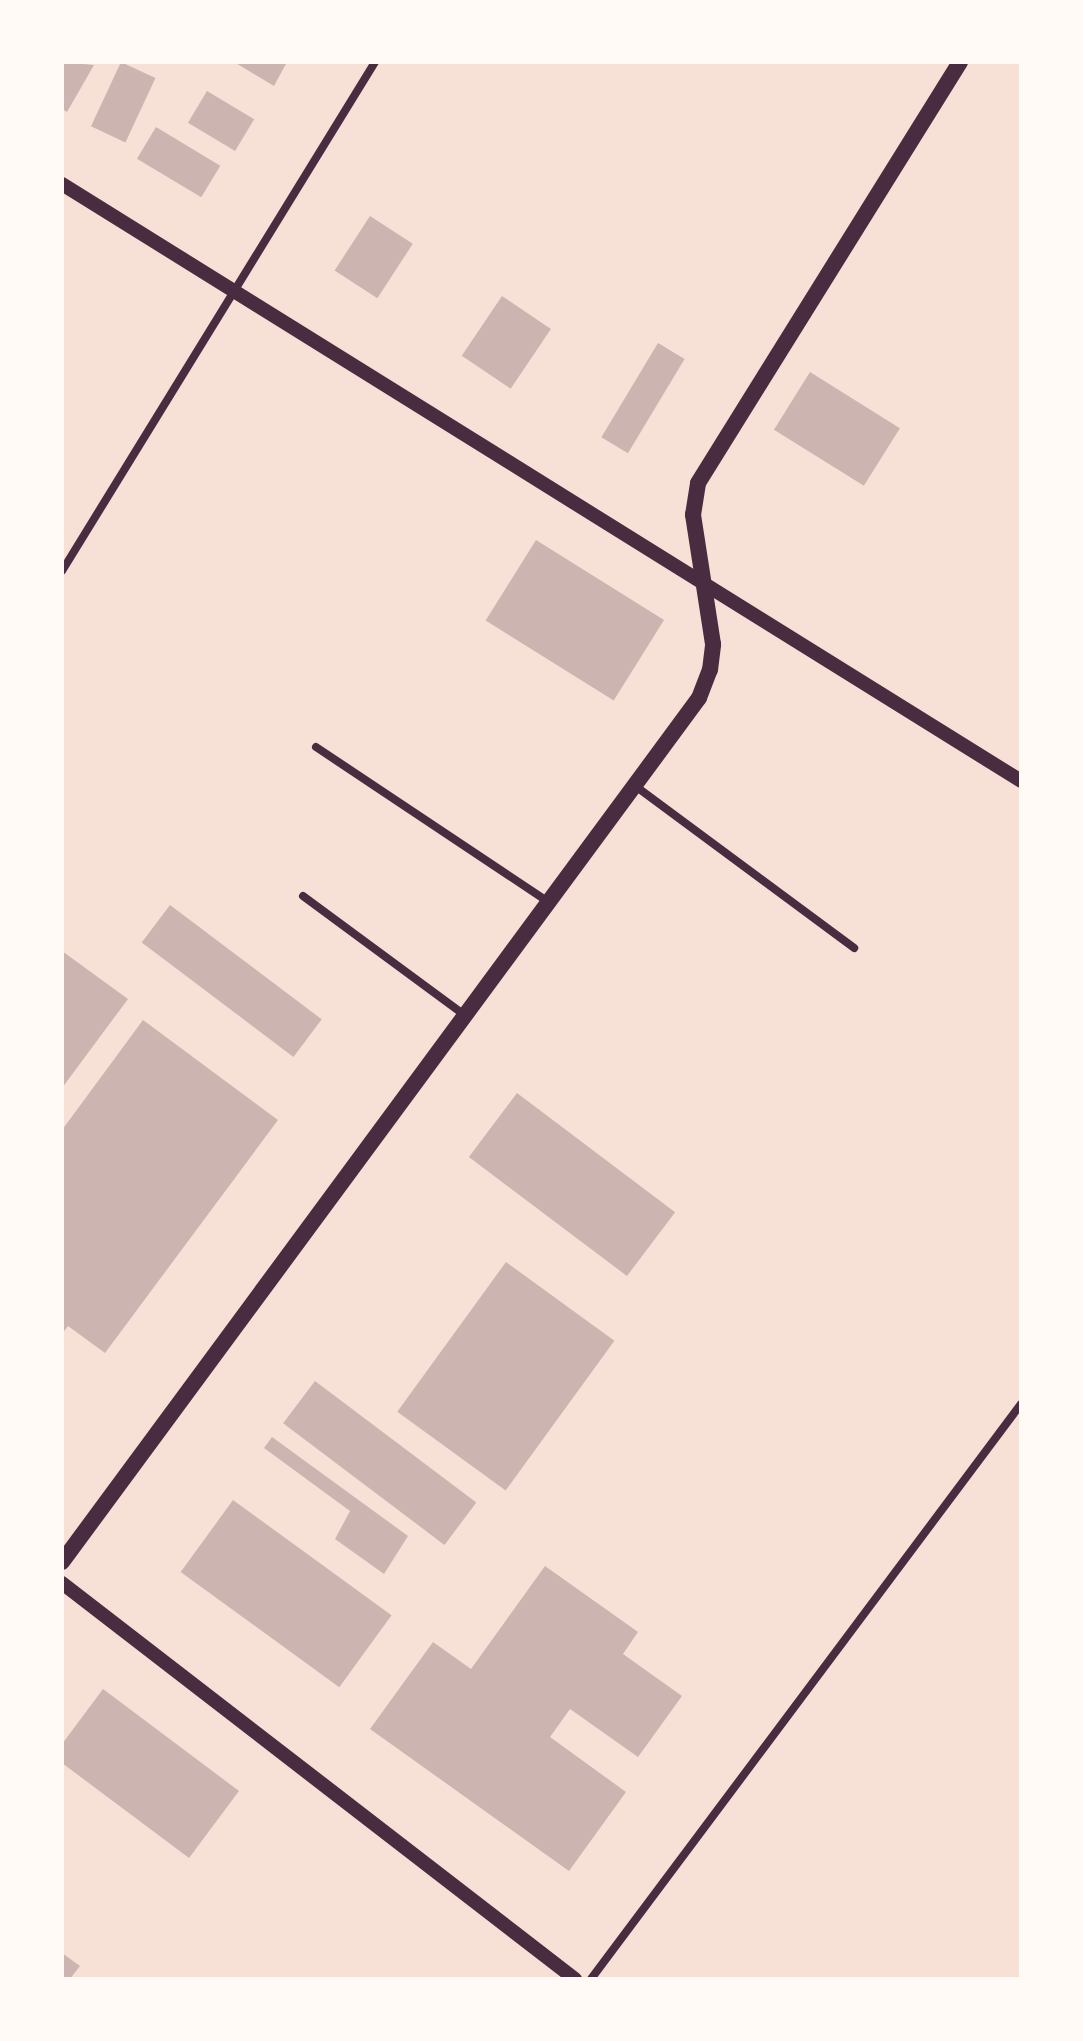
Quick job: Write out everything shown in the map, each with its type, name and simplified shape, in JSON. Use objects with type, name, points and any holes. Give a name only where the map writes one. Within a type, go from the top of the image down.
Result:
[{"type":"main road","points":[[62,1562],[638,788],[706,684],[713,644],[693,515],[698,483],[960,62]]},
{"type":"street","points":[[62,571],[375,62]]},
{"type":"street","points":[[62,184],[1021,781]]},
{"type":"street","points":[[316,747],[551,904]]},
{"type":"street","points":[[638,788],[854,948]]},
{"type":"street","points":[[303,896],[467,1017]]},
{"type":"street","points":[[591,1979],[1021,1404]]},
{"type":"street","points":[[62,1583],[575,1979]]},
{"type":"building","points":[[62,62],[94,65],[67,112],[62,109]]},
{"type":"building","points":[[121,62],[155,78],[125,142],[91,126]]},
{"type":"building","points":[[234,62],[287,62],[274,86]]},
{"type":"building","points":[[207,91],[254,119],[235,151],[188,123]]},
{"type":"building","points":[[156,127],[220,166],[201,197],[137,159]]},
{"type":"building","points":[[370,216],[413,244],[377,298],[335,271]]},
{"type":"building","points":[[502,296],[551,329],[511,389],[462,356]]},
{"type":"building","points":[[658,343],[685,359],[628,453],[601,437]]},
{"type":"building","points":[[810,372],[900,428],[864,486],[774,430]]},
{"type":"building","points":[[536,540],[664,620],[614,701],[486,621]]},
{"type":"building","points":[[170,905],[322,1019],[293,1057],[142,943]]},
{"type":"building","points":[[62,951],[128,999],[62,1088]]},
{"type":"building","points":[[143,1020],[278,1120],[105,1353],[68,1326],[62,1334],[62,1130]]},
{"type":"building","points":[[517,1093],[675,1212],[627,1276],[469,1157]]},
{"type":"building","points":[[506,1262],[614,1341],[506,1490],[397,1412]]},
{"type":"building","points":[[315,1381],[476,1503],[444,1545],[283,1423]]},
{"type":"building","points":[[272,1437],[408,1536],[384,1574],[335,1539],[350,1511],[264,1448]]},
{"type":"building","points":[[233,1500],[392,1615],[339,1687],[181,1572]]},
{"type":"building","points":[[545,1566],[638,1632],[623,1654],[682,1696],[638,1757],[570,1709],[550,1737],[626,1792],[569,1871],[370,1729],[433,1642],[471,1669]]},
{"type":"building","points":[[103,1689],[239,1791],[189,1858],[62,1763],[62,1744]]},
{"type":"building","points":[[62,1953],[80,1966],[70,1979],[62,1979]]}]
